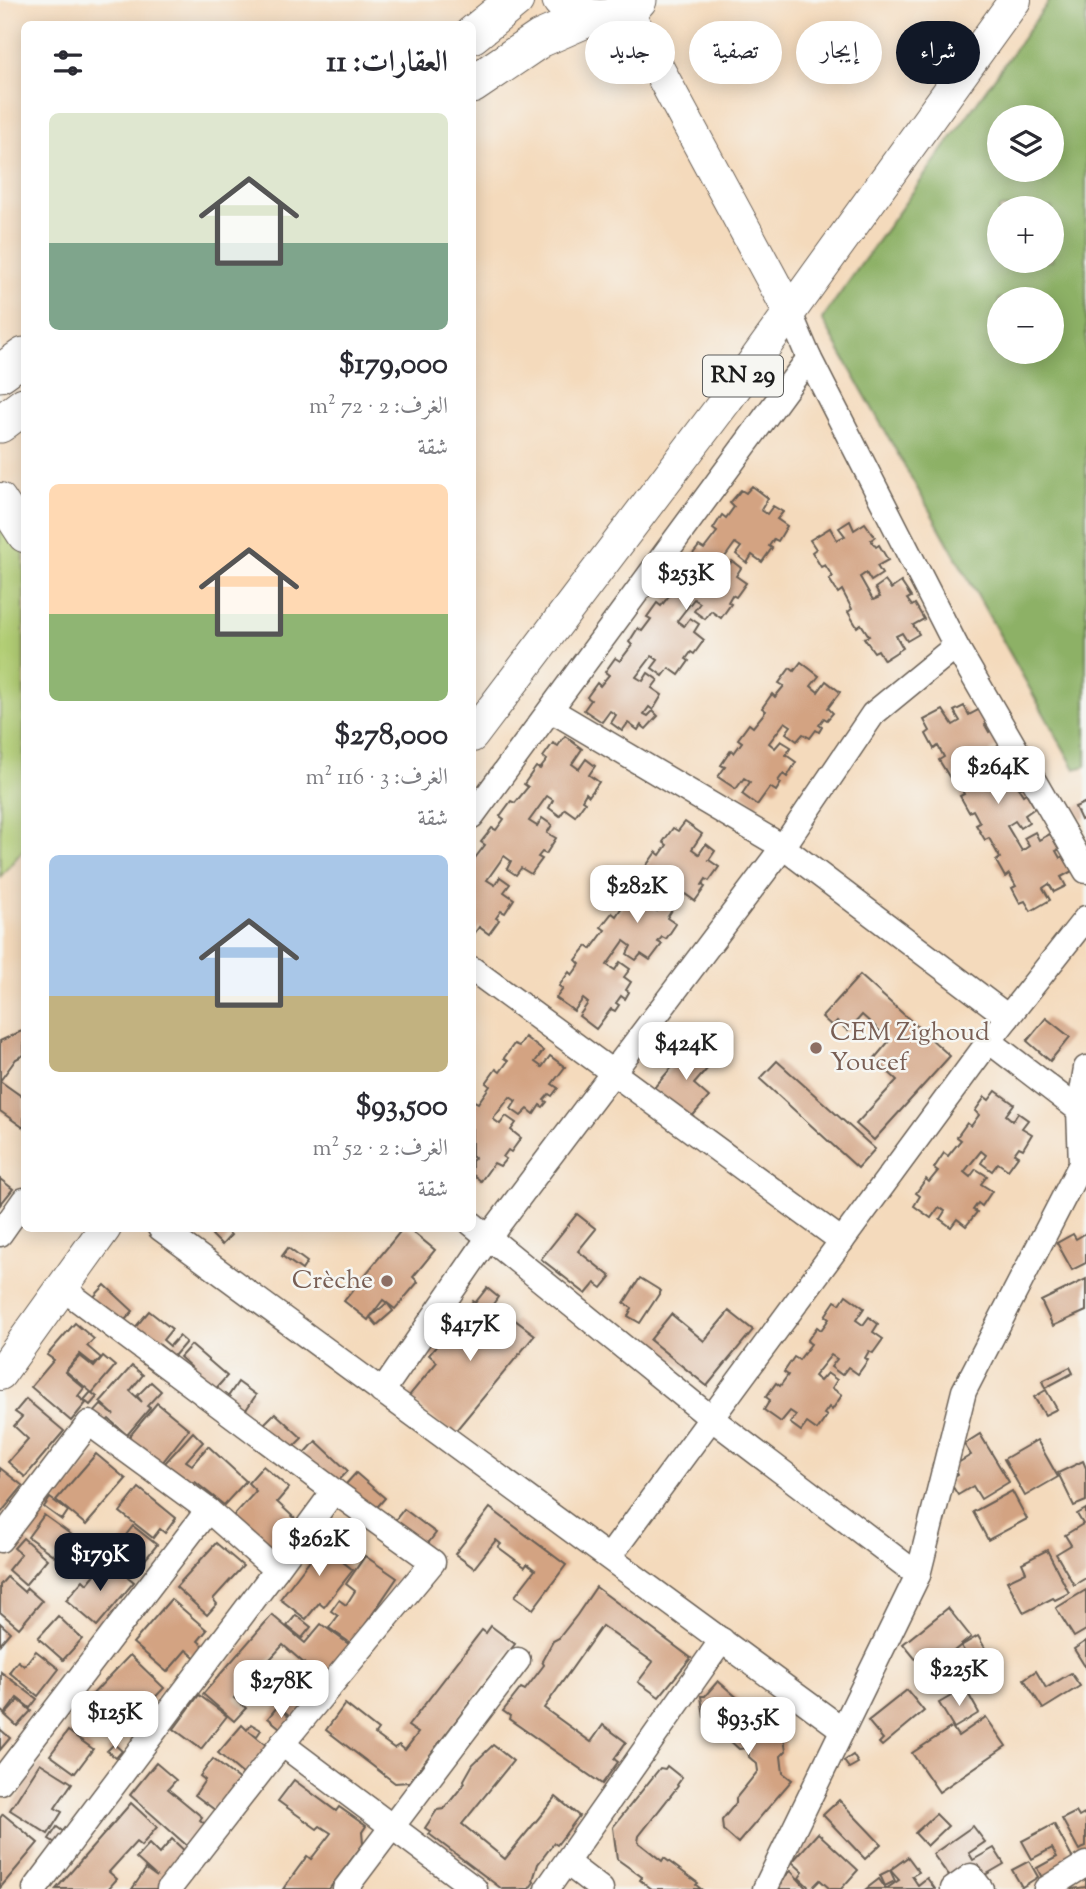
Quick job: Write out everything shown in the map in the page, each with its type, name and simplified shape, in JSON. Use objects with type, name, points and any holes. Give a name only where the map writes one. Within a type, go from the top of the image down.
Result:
[{"type":"highway","points":[[476,32],[515,0]]},
{"type":"highway","points":[[476,82],[540,39],[575,9],[601,19],[632,6]]},
{"type":"highway","points":[[0,373],[21,358]]},
{"type":"highway","points":[[0,424],[21,408]]},
{"type":"main road","points":[[632,6],[789,311]]},
{"type":"main road","name":"RN 29","points":[[476,731],[727,399],[1010,6]]},
{"type":"main road","points":[[0,499],[21,531]]},
{"type":"main road","points":[[0,1374],[102,1232]]},
{"type":"street","points":[[789,311],[809,358],[956,646],[1086,871]]},
{"type":"street","points":[[476,812],[809,358]]},
{"type":"street","points":[[382,1392],[481,1231],[614,1074],[783,847],[873,715],[956,646]]},
{"type":"street","points":[[551,710],[783,847],[1008,1017]]},
{"type":"street","points":[[608,1558],[989,1041],[1086,918]]},
{"type":"street","points":[[476,972],[842,1241]]},
{"type":"street","points":[[989,1041],[1079,1110]]},
{"type":"street","points":[[765,1889],[918,1575],[964,1391],[1081,1164],[1079,1110],[1086,1068]]},
{"type":"street","points":[[0,1234],[21,1204]]},
{"type":"street","points":[[481,1231],[711,1418],[918,1575]]},
{"type":"street","points":[[165,1232],[842,1729]]},
{"type":"street","points":[[62,1288],[433,1562],[282,1744],[169,1889]]},
{"type":"street","points":[[0,1540],[89,1423],[208,1510],[276,1570]]},
{"type":"street","points":[[35,1889],[334,1491]]},
{"type":"street","points":[[0,1782],[208,1510]]},
{"type":"street","points":[[547,1889],[722,1640]]},
{"type":"street","points":[[345,1889],[518,1660]]},
{"type":"street","points":[[282,1744],[475,1889]]},
{"type":"street","points":[[567,1864],[601,1889]]},
{"type":"street","points":[[1046,1889],[1086,1864]]},
{"type":"street","points":[[953,1889],[971,1876],[981,1889]]},
{"type":"green space","points":[[1050,0],[1086,0],[1086,766],[1075,769],[822,319]]},
{"type":"green space","points":[[0,515],[21,547],[21,852],[0,877]]},
{"type":"building","points":[[752,486],[768,498],[761,510],[767,514],[773,506],[783,512],[777,519],[787,526],[778,541],[774,539],[769,546],[772,548],[762,562],[752,555],[747,563],[736,554],[741,547],[735,543],[720,564],[726,569],[732,561],[741,568],[736,576],[746,583],[736,597],[732,595],[728,602],[731,604],[721,618],[711,611],[705,619],[694,611],[700,603],[694,599],[677,621],[684,626],[690,618],[699,624],[694,632],[704,640],[694,654],[691,652],[686,659],[689,661],[679,675],[669,668],[663,676],[652,668],[658,660],[652,656],[636,677],[643,681],[648,673],[658,680],[652,688],[662,695],[653,710],[649,707],[644,714],[648,716],[653,711],[658,716],[646,729],[641,725],[638,730],[628,723],[622,731],[611,723],[616,715],[610,711],[602,722],[584,710],[591,700],[587,697],[597,683],[600,686],[609,675],[605,672],[615,658],[620,661],[632,645],[629,642],[638,628],[642,631],[651,619],[647,617],[657,603],[661,606],[675,588],[670,585],[680,571],[684,574],[693,563],[689,559],[699,546],[704,549],[717,532],[713,529],[722,515],[726,518],[734,507],[730,503],[741,490],[746,493]]},
{"type":"building","points":[[850,521],[854,530],[865,523],[875,537],[871,540],[876,547],[879,545],[888,560],[877,566],[882,574],[871,581],[866,573],[860,577],[873,600],[880,597],[875,588],[885,581],[891,589],[901,582],[911,597],[907,599],[912,606],[915,604],[924,619],[913,625],[919,634],[907,641],[902,633],[896,636],[903,648],[884,660],[878,650],[874,652],[864,638],[869,636],[861,624],[857,627],[848,612],[852,609],[842,590],[838,593],[829,579],[833,577],[825,565],[821,567],[812,552],[816,549],[810,540],[830,528],[837,540],[845,536],[839,528]]},
{"type":"building","points":[[801,662],[819,676],[811,686],[818,692],[826,681],[840,692],[828,708],[833,713],[827,720],[824,718],[819,725],[822,727],[819,732],[816,730],[810,738],[803,734],[797,741],[786,733],[791,726],[785,722],[769,743],[775,748],[781,741],[791,747],[786,755],[796,762],[787,777],[783,774],[778,781],[781,783],[776,791],[770,787],[757,805],[742,794],[750,782],[744,778],[736,789],[718,777],[725,767],[721,765],[731,750],[734,753],[742,742],[738,739],[749,724],[753,727],[766,711],[762,708],[772,694],[775,697],[784,686],[779,683],[790,668],[794,671]]},
{"type":"building","points":[[964,706],[969,715],[980,709],[988,723],[985,725],[989,732],[992,730],[1001,744],[990,751],[994,758],[983,765],[977,758],[971,762],[986,788],[994,783],[988,775],[999,769],[1004,777],[1013,771],[1023,787],[1019,789],[1023,795],[1026,793],[1035,808],[1025,815],[1029,822],[1020,828],[1015,821],[1007,826],[1022,851],[1029,846],[1024,838],[1035,832],[1039,840],[1050,834],[1060,849],[1056,851],[1060,858],[1063,856],[1072,871],[1061,877],[1066,886],[1054,892],[1049,884],[1043,888],[1050,900],[1031,911],[1025,901],[1020,903],[1012,888],[1016,886],[1009,874],[1005,877],[996,861],[1000,858],[989,838],[985,840],[976,825],[980,823],[973,810],[969,812],[960,796],[964,794],[954,775],[950,778],[939,760],[944,757],[938,746],[934,749],[926,734],[930,731],[924,720],[943,710],[953,725],[960,721],[954,711]]},
{"type":"building","points":[[565,736],[582,749],[572,764],[579,769],[586,759],[595,766],[589,775],[599,782],[589,796],[586,793],[582,800],[585,802],[575,816],[565,809],[560,816],[549,808],[553,800],[547,796],[529,821],[537,826],[542,818],[552,825],[547,833],[556,838],[546,854],[542,852],[538,857],[542,859],[531,874],[521,868],[516,875],[507,869],[511,861],[504,856],[487,880],[495,885],[500,877],[510,884],[504,892],[514,899],[505,913],[501,911],[496,918],[499,920],[489,934],[479,927],[476,931],[476,857],[485,845],[481,842],[492,828],[496,830],[504,819],[500,816],[511,801],[515,803],[528,787],[524,784],[536,767],[540,769],[547,760],[543,757],[553,743],[558,746]]},
{"type":"building","points":[[1086,802],[1086,817],[1081,820],[1075,807]]},
{"type":"building","points":[[685,822],[702,834],[692,849],[699,854],[706,844],[715,851],[709,860],[719,867],[709,881],[706,879],[702,885],[705,887],[695,901],[685,894],[680,901],[669,894],[673,885],[667,881],[649,906],[657,911],[662,903],[672,910],[667,918],[676,924],[666,939],[662,937],[658,942],[662,944],[650,960],[641,954],[636,960],[627,954],[631,946],[624,941],[607,965],[615,970],[620,962],[630,969],[624,977],[631,982],[626,990],[629,992],[625,999],[621,996],[615,1011],[611,1009],[596,1029],[579,1016],[588,1003],[583,999],[574,1011],[556,998],[563,989],[559,986],[569,972],[572,975],[580,964],[576,960],[587,946],[591,949],[605,930],[601,927],[612,913],[616,916],[624,904],[620,902],[631,886],[635,889],[648,872],[644,869],[656,852],[660,855],[667,845],[663,842],[673,828],[678,831]]},
{"type":"building","points":[[860,975],[950,1056],[874,1140],[856,1124],[897,1080],[874,1059],[890,1040],[862,1015],[848,1031],[837,1021],[832,1026],[822,1017]]},
{"type":"building","points":[[1046,1018],[1070,1037],[1050,1061],[1027,1041]]},
{"type":"building","points":[[21,1031],[21,1056],[16,1059],[0,1081],[0,1041]]},
{"type":"building","points":[[525,1037],[543,1051],[535,1062],[542,1067],[550,1056],[565,1067],[552,1084],[558,1088],[552,1096],[549,1094],[544,1100],[547,1102],[543,1107],[540,1105],[534,1114],[528,1109],[521,1116],[511,1109],[516,1101],[510,1097],[493,1119],[500,1124],[506,1116],[516,1123],[511,1130],[521,1138],[511,1152],[508,1150],[503,1157],[506,1159],[500,1166],[494,1163],[481,1181],[476,1177],[476,1102],[478,1103],[490,1086],[486,1083],[496,1069],[500,1072],[508,1061],[504,1058],[514,1044],[519,1046]]},
{"type":"building","points":[[693,1043],[714,1061],[694,1084],[709,1097],[689,1120],[653,1089]]},
{"type":"building","points":[[777,1061],[875,1149],[858,1168],[760,1079]]},
{"type":"building","points":[[0,1081],[21,1096],[21,1126],[0,1111]]},
{"type":"building","points":[[996,1091],[1014,1104],[1006,1115],[1013,1121],[1018,1113],[1028,1120],[1022,1128],[1032,1134],[1023,1149],[1019,1147],[1014,1154],[1018,1156],[1008,1170],[998,1163],[992,1171],[981,1163],[986,1155],[981,1151],[964,1172],[970,1177],[976,1169],[987,1176],[981,1184],[992,1191],[982,1206],[978,1203],[973,1210],[977,1212],[966,1226],[957,1219],[951,1227],[940,1219],[945,1211],[939,1207],[931,1218],[914,1206],[920,1196],[916,1193],[926,1179],[929,1182],[938,1171],[934,1168],[944,1153],[948,1156],[961,1140],[957,1137],[967,1123],[971,1126],[979,1115],[975,1111],[985,1097],[989,1100]]},
{"type":"building","points":[[0,1179],[13,1189],[0,1205]]},
{"type":"building","points":[[577,1214],[596,1229],[578,1251],[611,1277],[602,1288],[595,1283],[586,1294],[541,1259]]},
{"type":"building","points":[[215,1232],[228,1232],[231,1235],[222,1245],[212,1235]]},
{"type":"building","points":[[400,1232],[413,1232],[435,1250],[413,1277],[418,1282],[395,1309],[383,1300],[368,1320],[344,1301]]},
{"type":"building","points":[[1086,1233],[1086,1263],[1072,1270],[1057,1243],[1073,1234],[1076,1239]]},
{"type":"building","points":[[288,1248],[307,1262],[302,1270],[282,1256]]},
{"type":"building","points":[[640,1278],[661,1291],[640,1323],[628,1316],[632,1308],[624,1303]]},
{"type":"building","points":[[1086,1279],[1086,1311],[1053,1326],[1041,1301]]},
{"type":"building","points":[[105,1285],[133,1311],[117,1329],[88,1303]]},
{"type":"building","points":[[487,1288],[498,1297],[491,1307],[512,1324],[515,1320],[535,1335],[453,1434],[408,1397],[437,1362],[429,1355]]},
{"type":"building","points":[[846,1295],[864,1308],[856,1320],[863,1325],[869,1317],[878,1324],[873,1332],[883,1339],[873,1353],[869,1351],[865,1358],[868,1360],[858,1374],[848,1367],[842,1375],[831,1367],[837,1359],[831,1355],[814,1376],[820,1381],[827,1373],[837,1380],[832,1388],[842,1395],[832,1410],[829,1407],[824,1414],[827,1416],[817,1430],[807,1423],[801,1431],[790,1423],[796,1415],[790,1411],[781,1422],[764,1410],[770,1400],[766,1397],[776,1383],[780,1386],[788,1375],[784,1372],[794,1357],[799,1360],[811,1344],[807,1341],[817,1327],[821,1330],[829,1319],[825,1316],[835,1301],[840,1304]]},
{"type":"building","points":[[387,1303],[393,1311],[377,1325],[370,1317]]},
{"type":"building","points":[[149,1311],[172,1329],[163,1340],[170,1346],[179,1336],[186,1342],[174,1356],[160,1345],[152,1355],[128,1336]]},
{"type":"building","points":[[729,1311],[753,1330],[707,1386],[650,1340],[671,1314],[704,1341]]},
{"type":"building","points":[[75,1323],[94,1339],[87,1346],[101,1358],[94,1365],[80,1354],[65,1372],[84,1388],[78,1396],[86,1403],[71,1421],[31,1387],[54,1360],[47,1355]]},
{"type":"building","points":[[191,1345],[227,1376],[205,1401],[180,1379],[191,1367],[180,1357]]},
{"type":"building","points":[[80,1356],[94,1367],[103,1356],[115,1366],[92,1393],[97,1397],[90,1405],[84,1400],[91,1392],[66,1371]]},
{"type":"building","points":[[132,1366],[143,1375],[130,1391],[142,1402],[137,1396],[151,1382],[161,1391],[127,1435],[109,1419],[103,1425],[92,1415],[101,1405],[114,1415],[100,1402]]},
{"type":"building","points":[[1070,1367],[1073,1373],[1045,1388],[1042,1381]]},
{"type":"building","points":[[238,1382],[256,1395],[237,1423],[219,1410]]},
{"type":"building","points":[[1046,1390],[1057,1409],[1045,1415],[1034,1397]]},
{"type":"building","points":[[26,1399],[64,1431],[25,1477],[8,1462],[28,1439],[14,1426],[22,1417],[15,1412]]},
{"type":"building","points":[[157,1403],[189,1429],[161,1464],[128,1438]]},
{"type":"building","points":[[275,1413],[302,1438],[283,1457],[256,1432]]},
{"type":"building","points":[[193,1432],[203,1442],[186,1461],[192,1465],[208,1446],[246,1481],[224,1505],[195,1482],[191,1487],[165,1463]]},
{"type":"building","points":[[980,1434],[1009,1482],[981,1499],[973,1486],[958,1495],[949,1481],[958,1475],[953,1466],[971,1455],[964,1444]]},
{"type":"building","points":[[1037,1440],[1058,1477],[1025,1496],[1004,1459]]},
{"type":"building","points":[[316,1441],[348,1471],[326,1494],[294,1465]]},
{"type":"building","points":[[96,1454],[126,1479],[86,1525],[56,1500]]},
{"type":"building","points":[[1083,1461],[1086,1468],[1086,1501],[1074,1506],[1058,1473]]},
{"type":"building","points":[[263,1466],[289,1488],[277,1502],[302,1525],[271,1560],[228,1522],[256,1491],[248,1483]]},
{"type":"building","points":[[0,1468],[23,1486],[0,1514]]},
{"type":"building","points":[[356,1473],[385,1498],[365,1521],[336,1495]]},
{"type":"building","points":[[139,1488],[176,1518],[165,1533],[160,1529],[153,1538],[120,1512]]},
{"type":"building","points":[[1012,1491],[1027,1519],[988,1540],[973,1512]]},
{"type":"building","points":[[50,1498],[68,1511],[62,1520],[44,1507]]},
{"type":"building","points":[[490,1508],[566,1565],[533,1609],[515,1596],[535,1570],[527,1564],[525,1567],[498,1547],[501,1544],[496,1540],[474,1568],[455,1554]]},
{"type":"building","points":[[404,1509],[436,1533],[419,1555],[387,1530]]},
{"type":"building","points":[[1086,1509],[1086,1578],[1074,1585],[1056,1554],[1071,1545],[1065,1535],[1083,1524],[1077,1514]]},
{"type":"building","points":[[44,1515],[76,1538],[60,1560],[28,1537]]},
{"type":"building","points":[[133,1526],[157,1545],[140,1566],[116,1548]]},
{"type":"building","points":[[332,1531],[349,1543],[338,1558],[353,1570],[324,1607],[319,1603],[306,1619],[280,1599]]},
{"type":"building","points":[[23,1538],[47,1559],[25,1585],[8,1570],[21,1554],[14,1548]]},
{"type":"building","points":[[216,1543],[243,1566],[213,1599],[217,1604],[207,1615],[176,1587]]},
{"type":"building","points":[[1047,1550],[1069,1593],[1024,1613],[1007,1581],[1026,1572],[1022,1563]]},
{"type":"building","points":[[365,1556],[397,1578],[352,1644],[329,1628],[338,1616],[331,1611],[339,1600],[346,1605],[355,1591],[346,1584]]},
{"type":"building","points":[[107,1560],[134,1582],[97,1626],[66,1600],[83,1580],[87,1584]]},
{"type":"building","points":[[7,1577],[24,1592],[27,1588],[42,1601],[19,1628],[0,1612],[0,1585]]},
{"type":"building","points":[[596,1587],[691,1658],[659,1697],[638,1682],[653,1662],[602,1626],[544,1708],[591,1742],[603,1725],[626,1742],[614,1759],[618,1762],[602,1784],[509,1719],[510,1716],[503,1711],[521,1688],[525,1690],[544,1665],[542,1661],[553,1641],[559,1638]]},
{"type":"building","points":[[1086,1590],[1086,1630],[1074,1637],[1056,1608]]},
{"type":"building","points":[[171,1599],[207,1630],[198,1641],[207,1649],[198,1660],[186,1650],[167,1672],[133,1643]]},
{"type":"building","points":[[948,1608],[971,1637],[927,1673],[903,1644]]},
{"type":"building","points":[[272,1615],[305,1643],[321,1624],[350,1645],[321,1678],[283,1645],[262,1668],[270,1675],[252,1696],[243,1689],[234,1698],[246,1708],[234,1721],[203,1694]]},
{"type":"building","points":[[296,1615],[311,1627],[302,1638],[287,1626]]},
{"type":"building","points":[[58,1616],[82,1639],[63,1660],[38,1638]]},
{"type":"building","points":[[0,1623],[10,1632],[0,1644]]},
{"type":"building","points":[[491,1626],[515,1644],[409,1782],[395,1783],[326,1730],[345,1704],[378,1730],[375,1734],[394,1748],[399,1745],[405,1750],[418,1733],[408,1726],[482,1630],[486,1633]]},
{"type":"building","points":[[978,1636],[989,1655],[956,1673],[947,1658],[951,1656],[953,1661],[966,1654],[961,1646]]},
{"type":"building","points":[[1086,1641],[1086,1668],[1074,1649]]},
{"type":"building","points":[[36,1651],[59,1669],[38,1696],[9,1672],[18,1661],[24,1666]]},
{"type":"building","points":[[130,1655],[164,1688],[123,1731],[88,1699]]},
{"type":"building","points":[[284,1668],[293,1675],[298,1668],[320,1686],[294,1719],[274,1703],[281,1693],[270,1685]]},
{"type":"building","points":[[1036,1671],[1046,1688],[1071,1673],[1080,1686],[1043,1709],[1024,1679]]},
{"type":"building","points":[[1,1672],[37,1699],[30,1708],[17,1698],[5,1714],[0,1710]]},
{"type":"building","points":[[718,1681],[784,1738],[786,1751],[781,1756],[783,1773],[792,1780],[738,1843],[723,1830],[722,1820],[758,1771],[757,1764],[749,1757],[748,1748],[739,1749],[704,1717],[701,1696],[705,1696]]},
{"type":"building","points":[[965,1688],[979,1713],[954,1728],[939,1703]]},
{"type":"building","points":[[907,1690],[924,1711],[882,1746],[879,1743],[883,1739],[868,1721]]},
{"type":"building","points":[[199,1695],[227,1716],[201,1749],[174,1729]]},
{"type":"building","points":[[19,1700],[31,1711],[17,1726],[5,1715]]},
{"type":"building","points":[[277,1707],[295,1721],[285,1732],[268,1718]]},
{"type":"building","points":[[986,1717],[1006,1746],[939,1792],[912,1753],[952,1727],[958,1736]]},
{"type":"building","points":[[251,1724],[261,1730],[257,1736],[249,1731],[268,1747],[244,1775],[218,1753],[242,1725],[247,1730]]},
{"type":"building","points":[[0,1729],[10,1738],[0,1750]]},
{"type":"building","points":[[68,1731],[93,1749],[75,1773],[50,1755]]},
{"type":"building","points":[[114,1744],[122,1751],[116,1758],[107,1751]]},
{"type":"building","points":[[493,1745],[513,1761],[462,1824],[505,1859],[556,1797],[579,1816],[557,1845],[554,1843],[538,1864],[534,1882],[529,1889],[502,1889],[429,1834],[431,1832],[425,1828],[437,1810],[444,1809],[465,1783],[473,1764]]},
{"type":"building","points":[[853,1755],[858,1763],[849,1768],[844,1761]]},
{"type":"building","points":[[213,1759],[246,1785],[223,1816],[195,1795],[205,1780],[200,1776]]},
{"type":"building","points":[[40,1763],[72,1783],[55,1808],[62,1812],[48,1834],[10,1810]]},
{"type":"building","points":[[156,1763],[176,1780],[168,1789],[202,1817],[200,1820],[211,1829],[193,1851],[130,1795]]},
{"type":"building","points":[[667,1766],[682,1778],[639,1836],[638,1842],[662,1861],[664,1858],[698,1883],[696,1885],[701,1889],[652,1889],[640,1880],[642,1877],[617,1859],[613,1827],[660,1768],[665,1769]]},
{"type":"building","points":[[294,1780],[336,1811],[339,1807],[366,1826],[362,1832],[363,1844],[329,1889],[283,1889],[307,1856],[311,1859],[331,1833],[320,1826],[317,1829],[278,1801]]},
{"type":"building","points":[[839,1800],[881,1844],[865,1859],[823,1815]]},
{"type":"building","points":[[131,1803],[157,1827],[141,1846],[136,1842],[109,1872],[117,1879],[108,1889],[56,1889]]},
{"type":"building","points":[[1076,1812],[1079,1817],[1086,1813],[1086,1847],[1079,1850],[1062,1819]]},
{"type":"building","points":[[3,1814],[38,1843],[0,1888],[0,1818]]},
{"type":"building","points":[[936,1814],[948,1826],[927,1846],[915,1833]]},
{"type":"building","points":[[1054,1824],[1075,1863],[1043,1880],[1037,1868],[1057,1857],[1052,1848],[1032,1859],[1022,1841]]},
{"type":"building","points":[[973,1826],[985,1842],[969,1853],[973,1860],[994,1848],[1004,1864],[973,1882],[949,1876],[933,1854]]},
{"type":"building","points":[[57,1827],[65,1833],[57,1844],[49,1839]]},
{"type":"building","points":[[818,1833],[858,1870],[841,1889],[830,1889],[820,1880],[811,1889],[799,1878],[803,1872],[792,1862]]},
{"type":"building","points":[[172,1839],[191,1857],[163,1889],[132,1889],[146,1869],[157,1877],[136,1858],[149,1844],[159,1854]]},
{"type":"building","points":[[908,1857],[919,1872],[912,1876],[918,1885],[927,1878],[935,1889],[886,1889],[899,1880],[890,1870]]},
{"type":"building","points":[[1029,1861],[1038,1877],[1022,1887],[1012,1870]]},
{"type":"building","points":[[890,1870],[895,1881],[885,1886],[880,1875]]},
{"type":"building","points":[[791,1871],[807,1889],[771,1889]]},
{"type":"building","points":[[1086,1875],[1086,1887],[1072,1889],[1069,1885]]},
{"type":"building","points":[[879,1879],[886,1889],[866,1889]]},
{"type":"place","name":"CEM Zighoud Youcef","points":[[816,1048]]},
{"type":"place","name":"Crèche","points":[[387,1281]]}]
